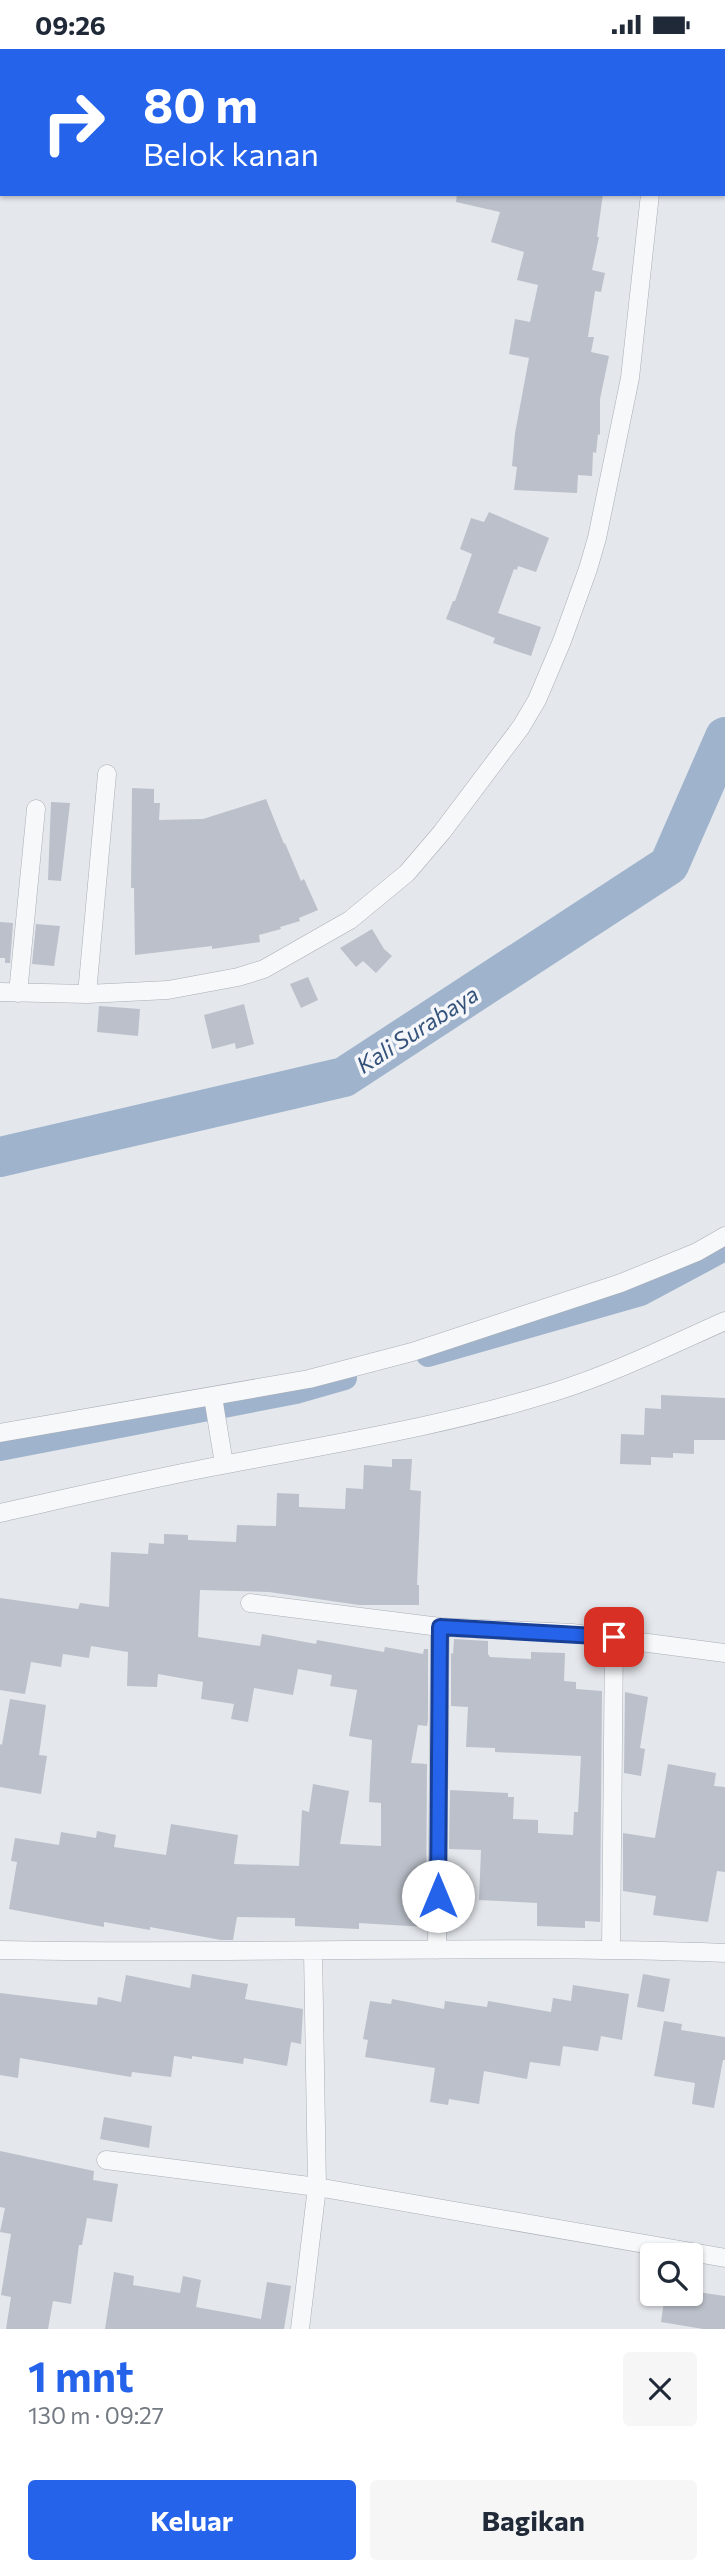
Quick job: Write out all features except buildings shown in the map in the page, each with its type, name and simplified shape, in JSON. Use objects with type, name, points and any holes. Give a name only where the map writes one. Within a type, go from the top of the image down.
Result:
[{"type":"street","points":[[0,992],[87,994],[168,990],[238,977],[264,969],[350,920],[407,873],[442,832],[521,727],[548,677],[597,538],[630,378],[650,196]]},
{"type":"street","points":[[87,994],[107,773]]},
{"type":"street","points":[[19,993],[36,809]]},
{"type":"street","points":[[0,1433],[213,1400],[309,1379],[451,1341],[662,1268],[725,1236]]},
{"type":"street","points":[[0,1513],[223,1460],[366,1438],[555,1392],[725,1321]]},
{"type":"street","points":[[213,1400],[223,1460]]},
{"type":"street","points":[[250,1602],[440,1627],[614,1637],[725,1653]]},
{"type":"street","points":[[437,1950],[440,1627]]},
{"type":"street","points":[[611,1950],[614,1637]]},
{"type":"street","points":[[0,1950],[611,1950],[725,1953]]},
{"type":"street","points":[[300,2329],[317,2187],[313,1951]]},
{"type":"street","points":[[106,2160],[317,2187],[725,2258]]},
{"type":"waterway","name":"Kali Surabaya","points":[[0,1157],[344,1077],[669,865],[725,737]]},
{"type":"waterway","points":[[428,1355],[641,1294],[725,1249]]},
{"type":"waterway","points":[[0,1449],[296,1392],[345,1378]]},
{"type":"route","points":[[438,1896],[440,1627],[614,1637]]}]
